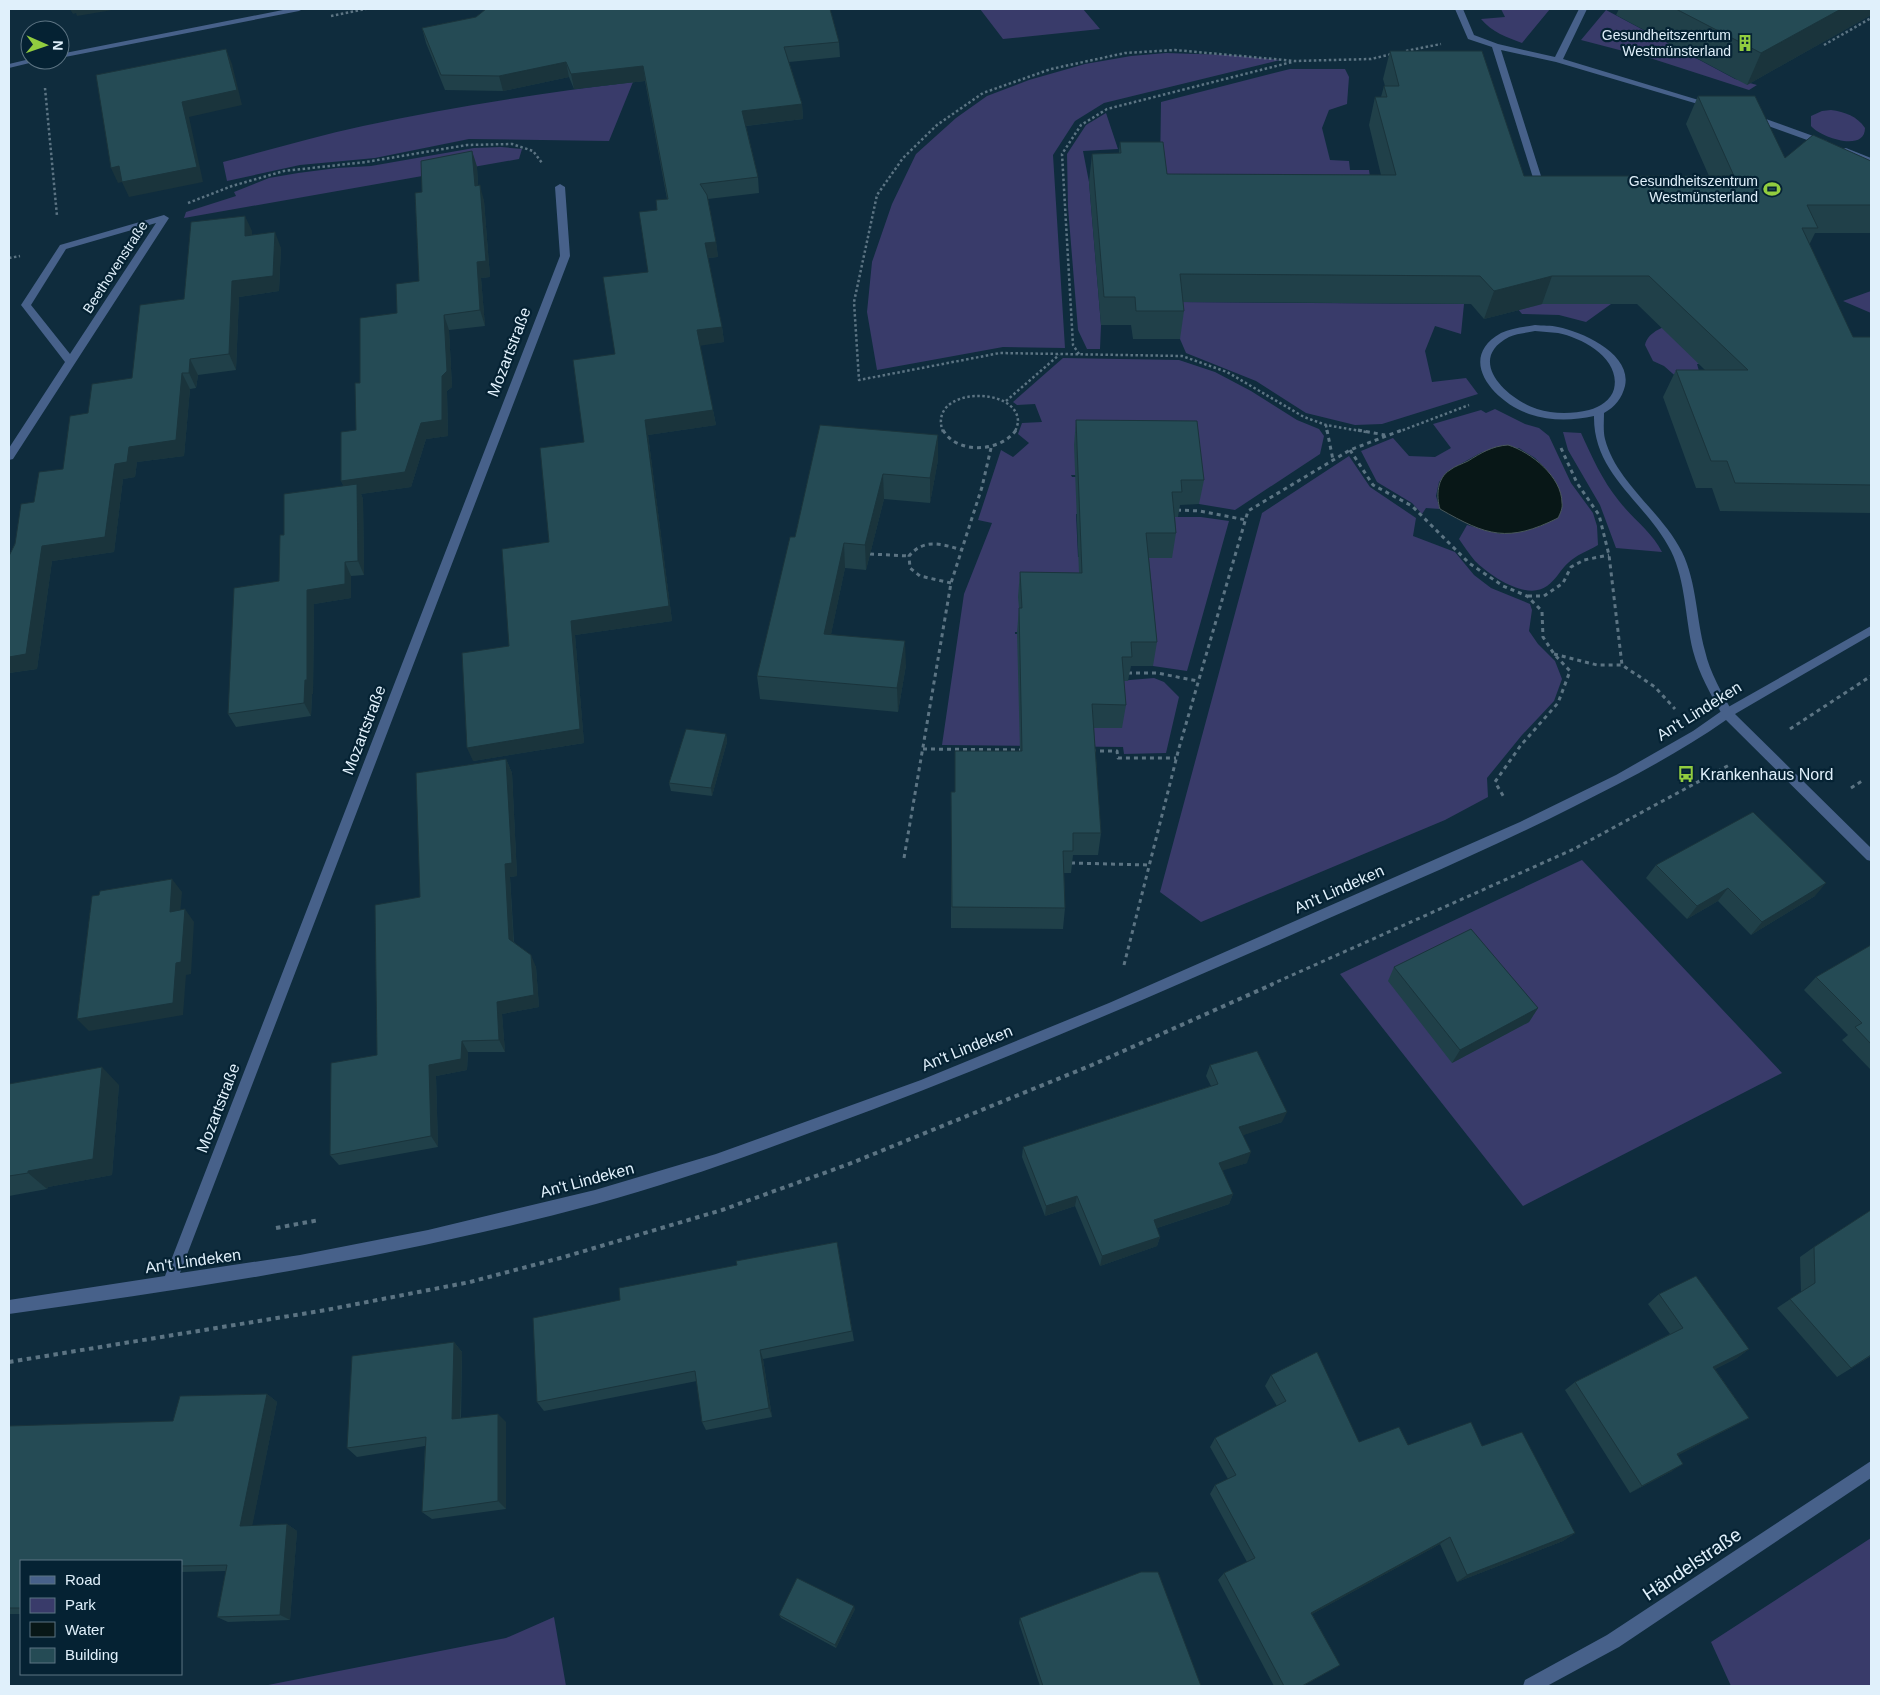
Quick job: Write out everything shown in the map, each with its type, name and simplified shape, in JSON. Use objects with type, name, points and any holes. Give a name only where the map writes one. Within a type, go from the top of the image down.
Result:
[{"type":"street","points":[[70,54],[299,9]]},
{"type":"street","points":[[1459,9],[1471,37],[1496,46],[1558,60],[1719,107]]},
{"type":"street","points":[[1558,60],[1583,9]]},
{"type":"street","points":[[1496,46],[1537,179],[1556,180]]},
{"type":"street","points":[[1748,116],[1831,146]]},
{"type":"street","points":[[1841,149],[1871,161]]},
{"type":"street","name":"Mozartstraße","points":[[170,1281],[565,256],[560,187]]},
{"type":"street","name":"Beethovenstraße","points":[[63,247],[164,218]]},
{"type":"street","name":"Beethovenstraße","points":[[9,456],[164,218]]},
{"type":"street","points":[[63,247],[26,305],[70,361]]},
{"type":"street","points":[[1535,328],[1558,330],[1588,340],[1606,352],[1618,369],[1622,384],[1614,402],[1599,412],[1578,417],[1556,416],[1523,408],[1501,394],[1489,380],[1485,358],[1492,344],[1506,335],[1535,328]]},
{"type":"street","points":[[1599,412],[1600,440],[1612,467],[1647,510],[1675,550],[1689,586],[1697,645],[1705,673],[1727,713],[1871,856]]},
{"type":"street","name":"An't Lindeken","points":[[9,1307],[300,1262],[428,1237],[595,1197],[716,1161],[924,1085],[1105,1010],[1524,826],[1620,778],[1697,734],[1727,713],[1871,630]]},
{"type":"street","name":"Händelstraße","points":[[1530,1686],[1613,1641],[1871,1469]]},
{"type":"path","points":[[1824,45],[1871,18]]},
{"type":"path","points":[[1385,435],[1326,425],[1304,417],[1227,372],[1182,356],[1000,353],[860,380],[854,302],[877,195],[903,158],[937,125],[983,93],[1050,69],[1125,54],[1175,50],[1295,61],[1371,59],[1471,37]]},
{"type":"path","points":[[1080,354],[1073,345],[1062,154],[1080,125],[1106,109],[1295,61]]},
{"type":"path","points":[[44,83],[58,232],[63,247]]},
{"type":"path","points":[[164,218],[184,204],[224,189],[284,171],[366,162],[443,148],[489,143],[512,144],[533,151],[560,187]]},
{"type":"path","points":[[1006,401],[1059,355]]},
{"type":"path","points":[[1133,963],[1124,967],[1176,758],[1248,511],[1350,450],[1385,435],[1501,394]]},
{"type":"path","points":[[979,395],[994,396],[1006,401],[1019,418],[1018,427],[1014,436],[1005,443],[991,448],[977,449],[963,446],[948,439],[942,430],[940,419],[944,410],[952,402],[979,395]]},
{"type":"path","points":[[1556,416],[1554,431],[1577,483],[1599,515],[1609,555],[1622,665]]},
{"type":"path","points":[[1326,425],[1333,460]]},
{"type":"path","points":[[904,858],[951,582],[982,487],[991,448]]},
{"type":"path","points":[[1350,450],[1373,484],[1412,506],[1469,563],[1504,586],[1527,596],[1542,611],[1543,637],[1554,654],[1570,671],[1558,703],[1521,745],[1495,782],[1504,799],[1524,826]]},
{"type":"path","points":[[1177,510],[1200,510],[1246,520]]},
{"type":"path","points":[[951,582],[920,576],[910,568],[909,556],[918,546],[933,542],[962,550]]},
{"type":"path","points":[[870,554],[909,556]]},
{"type":"path","points":[[1527,596],[1544,596],[1563,584],[1572,567],[1584,560],[1609,555]]},
{"type":"path","points":[[1554,654],[1597,665],[1622,665],[1656,687],[1675,710]]},
{"type":"path","points":[[1128,673],[1157,673],[1198,682]]},
{"type":"path","points":[[1667,715],[1713,688]]},
{"type":"path","points":[[923,749],[1030,750]]},
{"type":"path","points":[[1088,751],[1117,751],[1118,758],[1176,758]]},
{"type":"path","points":[[1497,803],[1513,795]]},
{"type":"path","points":[[1070,863],[1148,865]]},
{"type":"path","points":[[271,1228],[329,1218]]},
{"type":"green space","points":[[980,9],[1083,9],[1100,29],[1003,39]]},
{"type":"green space","points":[[1501,9],[1550,9],[1522,43],[1495,31],[1481,19],[1505,17]]},
{"type":"green space","points":[[1606,10],[1735,79],[1757,85],[1749,90],[1650,58],[1581,40]]},
{"type":"green space","points":[[1166,53],[1229,55],[1280,60],[1104,103],[1075,121],[1053,155],[1065,348],[1003,347],[877,370],[867,312],[872,262],[892,204],[916,154],[956,118],[987,96],[1029,80],[1085,64],[1131,56]]},
{"type":"green space","points":[[1290,69],[1345,69],[1349,77],[1347,104],[1329,110],[1322,128],[1330,160],[1349,161],[1350,170],[1369,170],[1371,184],[1164,203],[1160,170],[1161,102]]},
{"type":"green space","points":[[633,82],[609,141],[469,139],[375,158],[300,165],[227,181],[223,162],[328,134],[464,107]]},
{"type":"green space","points":[[1831,110],[1846,113],[1858,120],[1865,128],[1863,136],[1858,140],[1841,140],[1823,134],[1811,126],[1811,116],[1822,111]]},
{"type":"green space","points":[[1106,113],[1118,149],[1083,151],[1089,182],[1101,325],[1100,349],[1087,349],[1078,330],[1068,207],[1067,154],[1086,125]]},
{"type":"green space","points":[[501,147],[522,149],[519,159],[184,218],[186,212],[236,196],[234,192],[269,178],[337,168],[371,166],[474,148]]},
{"type":"green space","points":[[1871,291],[1871,313],[1843,301]]},
{"type":"green space","points":[[1176,302],[1464,304],[1461,334],[1435,326],[1425,351],[1432,382],[1466,378],[1478,394],[1382,424],[1355,425],[1306,413],[1256,381],[1186,353],[1180,339]]},
{"type":"green space","points":[[1513,303],[1611,304],[1586,322],[1559,315],[1522,314]]},
{"type":"green space","points":[[1678,322],[1706,364],[1697,364],[1699,371],[1680,380],[1664,366],[1653,361],[1645,345],[1654,333],[1663,327]]},
{"type":"green space","points":[[1063,358],[1179,360],[1215,372],[1251,391],[1297,420],[1319,429],[1324,436],[1320,454],[1235,510],[1199,504],[1193,447],[1085,475],[1071,475],[1072,477],[1085,477],[1084,514],[1076,514],[1078,557],[1107,557],[1168,517],[1201,517],[1229,521],[1187,671],[1153,666],[1146,598],[1030,632],[1015,632],[1015,634],[1030,634],[1118,681],[1154,678],[1164,682],[1179,697],[1166,753],[1124,754],[1123,747],[942,745],[964,594],[992,523],[978,520],[1001,450],[1013,457],[1029,443],[1018,434],[1022,423],[1042,422],[1035,404],[1017,405],[1013,402]]},
{"type":"green space","points":[[1495,409],[1525,424],[1539,428],[1549,436],[1571,483],[1593,513],[1597,526],[1598,545],[1571,560],[1550,584],[1539,590],[1519,589],[1499,579],[1475,561],[1459,539],[1467,525],[1500,534],[1546,469],[1535,458],[1519,448],[1482,452],[1448,471],[1439,482],[1436,496],[1440,509],[1426,508],[1422,514],[1412,503],[1377,482],[1361,451],[1393,438],[1409,456],[1435,457],[1451,448],[1433,424],[1481,410],[1486,413]]},
{"type":"green space","points":[[1563,432],[1581,433],[1607,485],[1624,507],[1653,538],[1662,552],[1616,548],[1600,505],[1568,450]]},
{"type":"green space","points":[[1349,456],[1370,487],[1416,518],[1413,536],[1455,552],[1474,575],[1491,588],[1530,604],[1532,610],[1529,631],[1538,644],[1555,661],[1562,679],[1554,701],[1522,735],[1487,778],[1488,797],[1445,820],[1201,922],[1160,892],[1262,513]]},
{"type":"green space","points":[[1582,860],[1782,1073],[1523,1206],[1340,974]]},
{"type":"green space","points":[[1871,1538],[1871,1686],[1731,1686],[1711,1642]]},
{"type":"green space","points":[[554,1617],[566,1686],[263,1686],[506,1638]]},
{"type":"water","points":[[1508,445],[1526,453],[1551,475],[1561,493],[1562,507],[1558,518],[1525,531],[1498,533],[1471,525],[1440,509],[1438,499],[1440,482],[1446,473],[1487,450]]},
{"type":"building","points":[[486,9],[830,9],[839,42],[784,47],[802,104],[742,111],[758,177],[700,184],[707,195],[716,242],[705,243],[722,327],[697,330],[713,410],[645,420],[669,606],[571,621],[580,729],[467,748],[462,653],[509,646],[502,549],[549,542],[540,448],[584,442],[573,360],[615,354],[603,277],[648,272],[639,212],[657,210],[656,200],[668,199],[643,66],[571,74],[566,62],[499,76],[441,75],[422,28],[476,17]]},
{"type":"building","points":[[1676,9],[1841,9],[1761,53]]},
{"type":"building","points":[[226,49],[237,90],[182,102],[197,167],[122,182],[119,166],[111,168],[96,75]]},
{"type":"building","points":[[1390,51],[1482,51],[1524,176],[1734,176],[1698,96],[1755,96],[1785,158],[1813,135],[1871,161],[1871,205],[1807,205],[1818,228],[1802,228],[1853,337],[1871,337],[1871,485],[1735,483],[1727,461],[1711,461],[1676,370],[1748,370],[1649,276],[1552,276],[1494,291],[1480,276],[1180,274],[1184,311],[1136,311],[1135,297],[1104,297],[1092,154],[1121,153],[1120,142],[1163,142],[1167,174],[1396,175],[1375,97],[1387,97],[1384,86],[1399,86]]},
{"type":"building","points":[[472,151],[475,186],[480,185],[486,261],[477,262],[480,310],[444,315],[447,371],[442,376],[442,420],[421,423],[405,472],[341,481],[341,432],[356,430],[355,383],[360,383],[360,318],[397,313],[396,284],[419,281],[415,193],[422,192],[421,161]]},
{"type":"building","points":[[245,216],[245,236],[275,232],[273,276],[232,281],[229,354],[190,359],[189,373],[182,373],[176,440],[129,447],[127,462],[115,464],[105,537],[42,546],[26,654],[9,657],[9,556],[15,544],[21,504],[34,502],[39,472],[63,469],[70,416],[88,413],[92,384],[132,378],[140,305],[184,299],[191,222]]},
{"type":"building","points":[[1076,420],[1197,421],[1204,480],[1181,480],[1182,492],[1172,492],[1176,533],[1146,533],[1157,642],[1131,642],[1132,657],[1122,657],[1126,705],[1092,704],[1101,833],[1073,833],[1073,851],[1063,851],[1065,908],[952,907],[951,792],[955,792],[955,751],[1022,751],[1019,608],[1022,608],[1020,572],[1082,573]]},
{"type":"building","points":[[820,425],[938,435],[930,478],[883,474],[865,545],[844,543],[824,634],[905,641],[897,688],[757,676],[790,537],[795,537]]},
{"type":"building","points":[[357,484],[358,561],[345,562],[345,584],[307,590],[307,680],[305,680],[304,703],[228,714],[234,588],[279,581],[280,535],[284,535],[284,494]]},
{"type":"building","points":[[686,729],[726,734],[711,788],[669,783]]},
{"type":"building","points":[[506,759],[512,863],[505,864],[509,939],[531,955],[534,995],[497,1002],[499,1040],[462,1041],[461,1059],[429,1065],[431,1136],[330,1155],[331,1063],[377,1055],[375,905],[420,897],[416,773]]},
{"type":"building","points":[[1753,812],[1826,883],[1762,922],[1728,888],[1697,906],[1656,865]]},
{"type":"building","points":[[172,879],[170,912],[185,909],[181,962],[176,963],[173,1003],[77,1019],[92,896],[99,895],[100,891]]},
{"type":"building","points":[[1471,929],[1538,1008],[1460,1050],[1394,967]]},
{"type":"building","points":[[1871,945],[1871,1044],[1855,1027],[1862,1023],[1816,977]]},
{"type":"building","points":[[1257,1051],[1287,1112],[1239,1127],[1251,1152],[1219,1163],[1233,1194],[1154,1220],[1160,1237],[1102,1256],[1077,1196],[1046,1206],[1023,1147],[1218,1084],[1210,1065]]},
{"type":"building","points":[[102,1067],[93,1159],[9,1176],[9,1084]]},
{"type":"building","points":[[1871,1210],[1871,1355],[1851,1368],[1790,1299],[1815,1283],[1814,1247]]},
{"type":"building","points":[[837,1242],[852,1331],[760,1350],[769,1408],[702,1422],[695,1371],[537,1402],[533,1318],[620,1300],[619,1288],[737,1265],[736,1261]]},
{"type":"building","points":[[1696,1276],[1749,1349],[1713,1367],[1749,1418],[1677,1454],[1683,1464],[1642,1486],[1575,1382],[1683,1328],[1659,1294]]},
{"type":"building","points":[[454,1342],[452,1419],[498,1414],[498,1501],[422,1512],[426,1437],[347,1448],[352,1356]]},
{"type":"building","points":[[1317,1352],[1359,1442],[1399,1427],[1408,1445],[1471,1422],[1482,1446],[1522,1432],[1575,1533],[1467,1575],[1450,1537],[1311,1613],[1340,1665],[1302,1686],[1284,1686],[1224,1573],[1255,1558],[1215,1485],[1236,1475],[1215,1438],[1286,1401],[1271,1375]]},
{"type":"building","points":[[267,1394],[240,1526],[287,1524],[280,1615],[217,1617],[227,1565],[182,1566],[182,1560],[20,1560],[20,1608],[9,1608],[9,1426],[173,1421],[180,1396]]},
{"type":"building","points":[[1141,1572],[1158,1572],[1201,1686],[1043,1686],[1020,1618]]},
{"type":"building","points":[[797,1578],[854,1606],[835,1645],[779,1615]]},
{"type":"place","name":"Gesundheitszenrtum Westmünsterland","points":[[1745,43]]},
{"type":"place","name":"Gesundheitszentrum Westmünsterland","points":[[1772,189]]},
{"type":"place","name":"Krankenhaus Nord","points":[[1686,774]]}]
